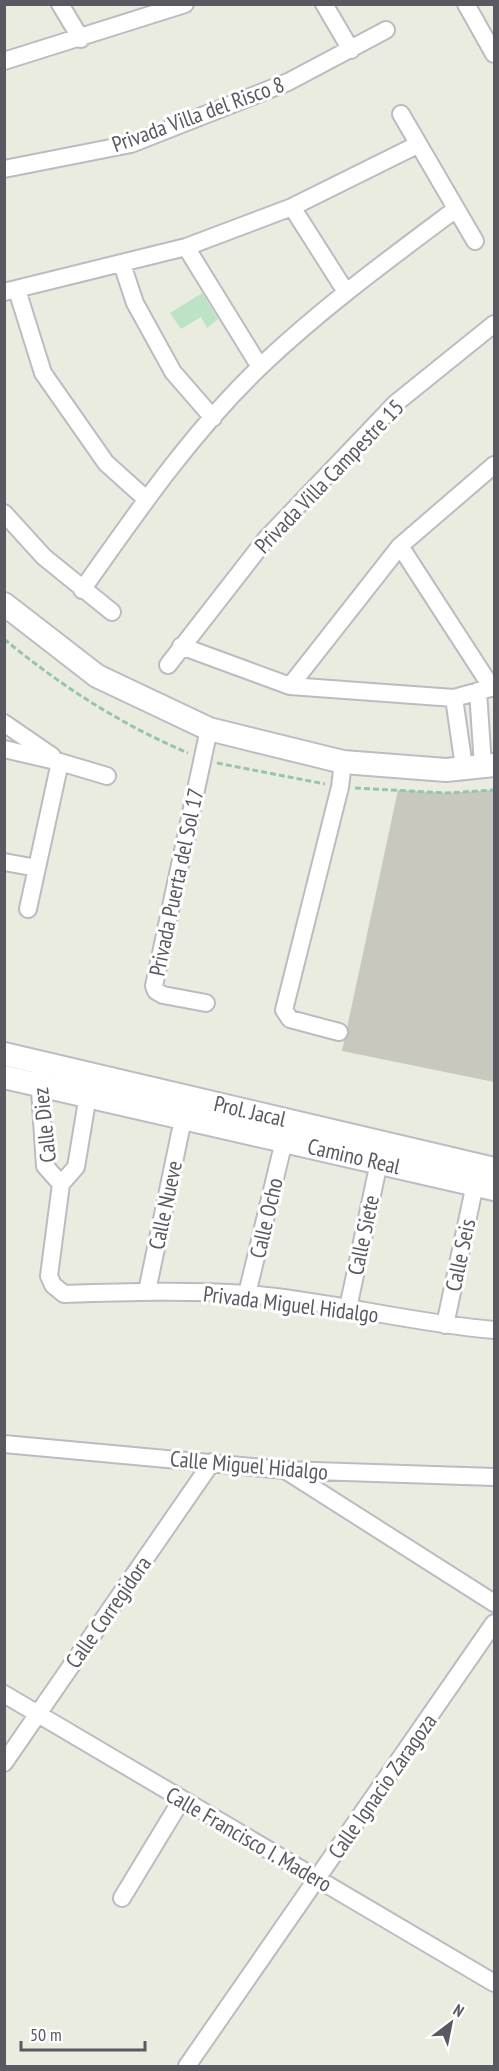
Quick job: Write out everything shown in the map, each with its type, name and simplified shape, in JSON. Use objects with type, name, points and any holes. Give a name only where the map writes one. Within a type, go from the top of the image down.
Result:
[{"type":"street","points":[[60,4],[81,39]]},
{"type":"street","points":[[4,61],[81,39],[185,4]]},
{"type":"street","points":[[324,4],[351,50]]},
{"type":"street","points":[[472,9],[495,54]]},
{"type":"street","name":"Privada Villa del Risco 8","points":[[4,169],[131,144],[288,82],[386,30]]},
{"type":"street","points":[[401,114],[475,241]]},
{"type":"street","points":[[146,500],[106,464],[44,373],[11,291],[186,247],[292,207],[417,145]]},
{"type":"street","points":[[292,207],[346,292]]},
{"type":"street","points":[[82,590],[146,500],[213,418],[260,367],[346,292],[456,209]]},
{"type":"street","points":[[186,247],[260,367]]},
{"type":"street","points":[[123,264],[135,303],[173,372],[213,418]]},
{"type":"street","name":"Privada Villa Campestre 15","points":[[168,665],[266,538],[396,403],[495,324]]},
{"type":"street","points":[[290,686],[400,546],[494,466]]},
{"type":"street","points":[[4,513],[44,557],[112,612]]},
{"type":"street","points":[[400,546],[488,689],[477,759]]},
{"type":"street","points":[[4,604],[97,676],[209,729],[343,762],[447,770],[477,759]]},
{"type":"street","points":[[181,646],[290,686],[454,698],[488,689]]},
{"type":"street","points":[[454,698],[477,759]]},
{"type":"street","points":[[4,723],[60,762]]},
{"type":"street","name":"Privada Puerta del Sol 17","points":[[206,1003],[164,995],[156,991],[154,986],[209,729]]},
{"type":"street","points":[[4,749],[107,776]]},
{"type":"street","points":[[28,909],[60,762]]},
{"type":"street","points":[[339,1032],[290,1019],[284,1010],[340,787],[343,762]]},
{"type":"street","points":[[4,862],[37,868]]},
{"type":"street","name":"Prol. Jacal","points":[[4,1054],[39,1073],[495,1169]]},
{"type":"street","name":"Prol. Jacal","points":[[4,1077],[39,1073]]},
{"type":"street","name":"Camino Real","points":[[39,1073],[88,1095],[183,1119],[380,1161],[485,1187]]},
{"type":"street","name":"Calle Diez","points":[[39,1073],[45,1167],[61,1184]]},
{"type":"street","name":"Calle Diez","points":[[53,1285],[50,1276],[61,1184],[76,1167],[88,1095]]},
{"type":"street","name":"Calle Nueve","points":[[147,1291],[183,1119]]},
{"type":"street","name":"Calle Ocho","points":[[247,1294],[284,1141]]},
{"type":"street","name":"Calle Siete","points":[[348,1308],[380,1161]]},
{"type":"street","name":"Calle Seis","points":[[444,1325],[485,1187]]},
{"type":"street","name":"Privada Miguel Hidalgo","points":[[53,1285],[64,1294],[147,1291],[247,1294],[348,1308],[444,1325],[495,1330]]},
{"type":"street","name":"Calle Miguel Hidalgo","points":[[4,1444],[285,1470],[495,1477]]},
{"type":"street","name":"Calle Corregidora","points":[[4,1763],[212,1462]]},
{"type":"street","points":[[285,1470],[495,1603]]},
{"type":"street","name":"Calle Ignacio Zaragoza","points":[[187,2067],[495,1623]]},
{"type":"street","name":"Calle Francisco I. Madero","points":[[4,1695],[495,1983]]},
{"type":"street","points":[[122,1898],[182,1799]]},
{"type":"green space","points":[[202,293],[218,319],[207,328],[201,317],[181,329],[170,313]]},
{"type":"building","points":[[398,790],[447,793],[494,790],[494,1082],[342,1051]]}]
